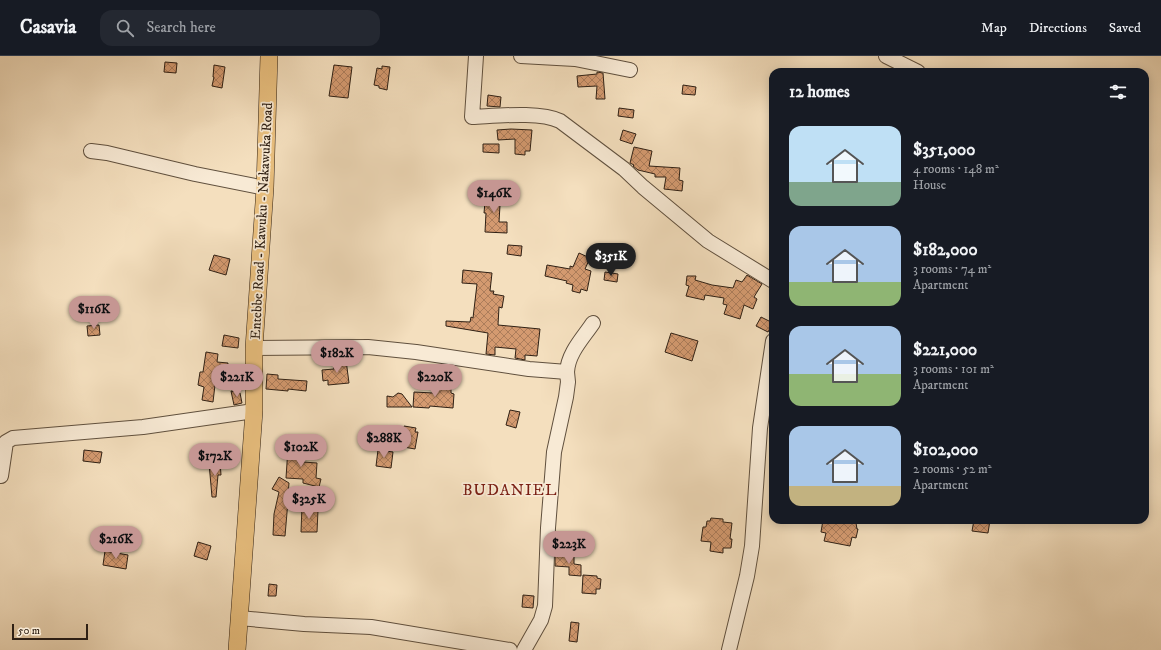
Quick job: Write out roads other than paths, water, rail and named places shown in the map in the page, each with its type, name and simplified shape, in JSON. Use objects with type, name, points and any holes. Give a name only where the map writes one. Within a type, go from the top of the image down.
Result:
[{"type":"main road","name":"Entebbe Road - Kawuku - Nakawuka Road","points":[[236,650],[254,411],[254,348],[265,188],[269,56]]},
{"type":"street","points":[[476,56],[472,117],[541,115],[552,117],[560,121],[624,169],[643,187],[708,241],[769,279]]},
{"type":"street","points":[[520,56],[575,59],[630,70]]},
{"type":"street","points":[[886,56],[910,68]]},
{"type":"street","points":[[91,151],[107,152],[195,174],[265,188]]},
{"type":"street","points":[[524,650],[541,620],[545,606],[548,528],[554,452],[566,397],[568,363],[574,351],[593,323]]},
{"type":"street","points":[[254,348],[368,347],[401,350],[529,370],[567,372]]},
{"type":"street","points":[[729,650],[747,576],[752,546],[759,441],[769,370]]},
{"type":"street","points":[[2,476],[6,442],[9,439],[144,427],[254,411]]},
{"type":"street","points":[[239,618],[371,628],[510,650]]},
{"type":"district","name":"BUDANIEL","points":[[510,489]]}]
